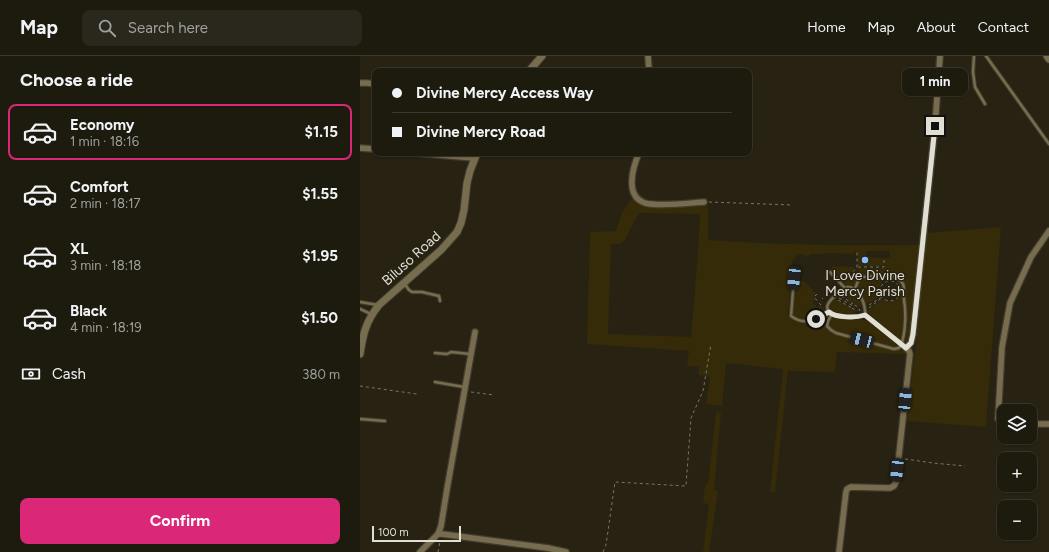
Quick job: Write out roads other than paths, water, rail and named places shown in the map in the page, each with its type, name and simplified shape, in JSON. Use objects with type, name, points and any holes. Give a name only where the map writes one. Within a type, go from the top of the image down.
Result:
[{"type":"street","points":[[532,68],[542,56]]},
{"type":"street","points":[[648,56],[649,68]]},
{"type":"street","points":[[839,552],[847,489],[851,487],[890,488],[894,486],[896,482],[910,354],[904,346],[911,343],[913,334],[935,126],[940,56]]},
{"type":"street","points":[[360,83],[372,83]]},
{"type":"street","points":[[360,148],[372,149]]},
{"type":"street","name":"Biluso Road","points":[[360,354],[365,328],[371,315],[379,305],[441,250],[457,232],[462,223],[467,183],[475,156]]},
{"type":"street","points":[[638,156],[632,175],[632,185],[634,194],[637,198],[643,202],[659,205],[704,202]]},
{"type":"street","points":[[999,404],[1002,347],[1010,303],[1031,257],[1049,231]]},
{"type":"street","points":[[420,552],[440,534],[475,332]]},
{"type":"street","points":[[1037,424],[1049,424]]},
{"type":"street","points":[[440,534],[548,548],[566,552]]},
{"type":"lane","points":[[974,56],[974,87],[985,104]]},
{"type":"lane","points":[[986,56],[1049,144]]},
{"type":"lane","points":[[830,272],[844,288]]},
{"type":"lane","points":[[855,290],[861,277],[889,276],[897,278],[903,283],[905,311],[904,346]]},
{"type":"lane","points":[[794,278],[792,317],[800,321],[808,322],[830,313]]},
{"type":"lane","points":[[404,282],[412,292],[422,292],[439,296],[440,301]]},
{"type":"lane","points":[[865,311],[860,316],[835,316],[830,313],[827,306],[830,301],[844,288],[849,287],[855,290],[860,297],[865,311],[904,346]]},
{"type":"lane","points":[[360,302],[379,305]]},
{"type":"lane","points":[[360,309],[371,315]]},
{"type":"lane","points":[[830,313],[827,326],[830,330],[852,338],[894,349],[904,346]]},
{"type":"lane","points":[[435,353],[447,354],[451,352],[471,354]]},
{"type":"lane","points":[[434,382],[464,390]]},
{"type":"lane","points":[[360,419],[385,421]]},
{"type":"place","name":"I Love Divine Mercy Parish","points":[[865,260]]}]
